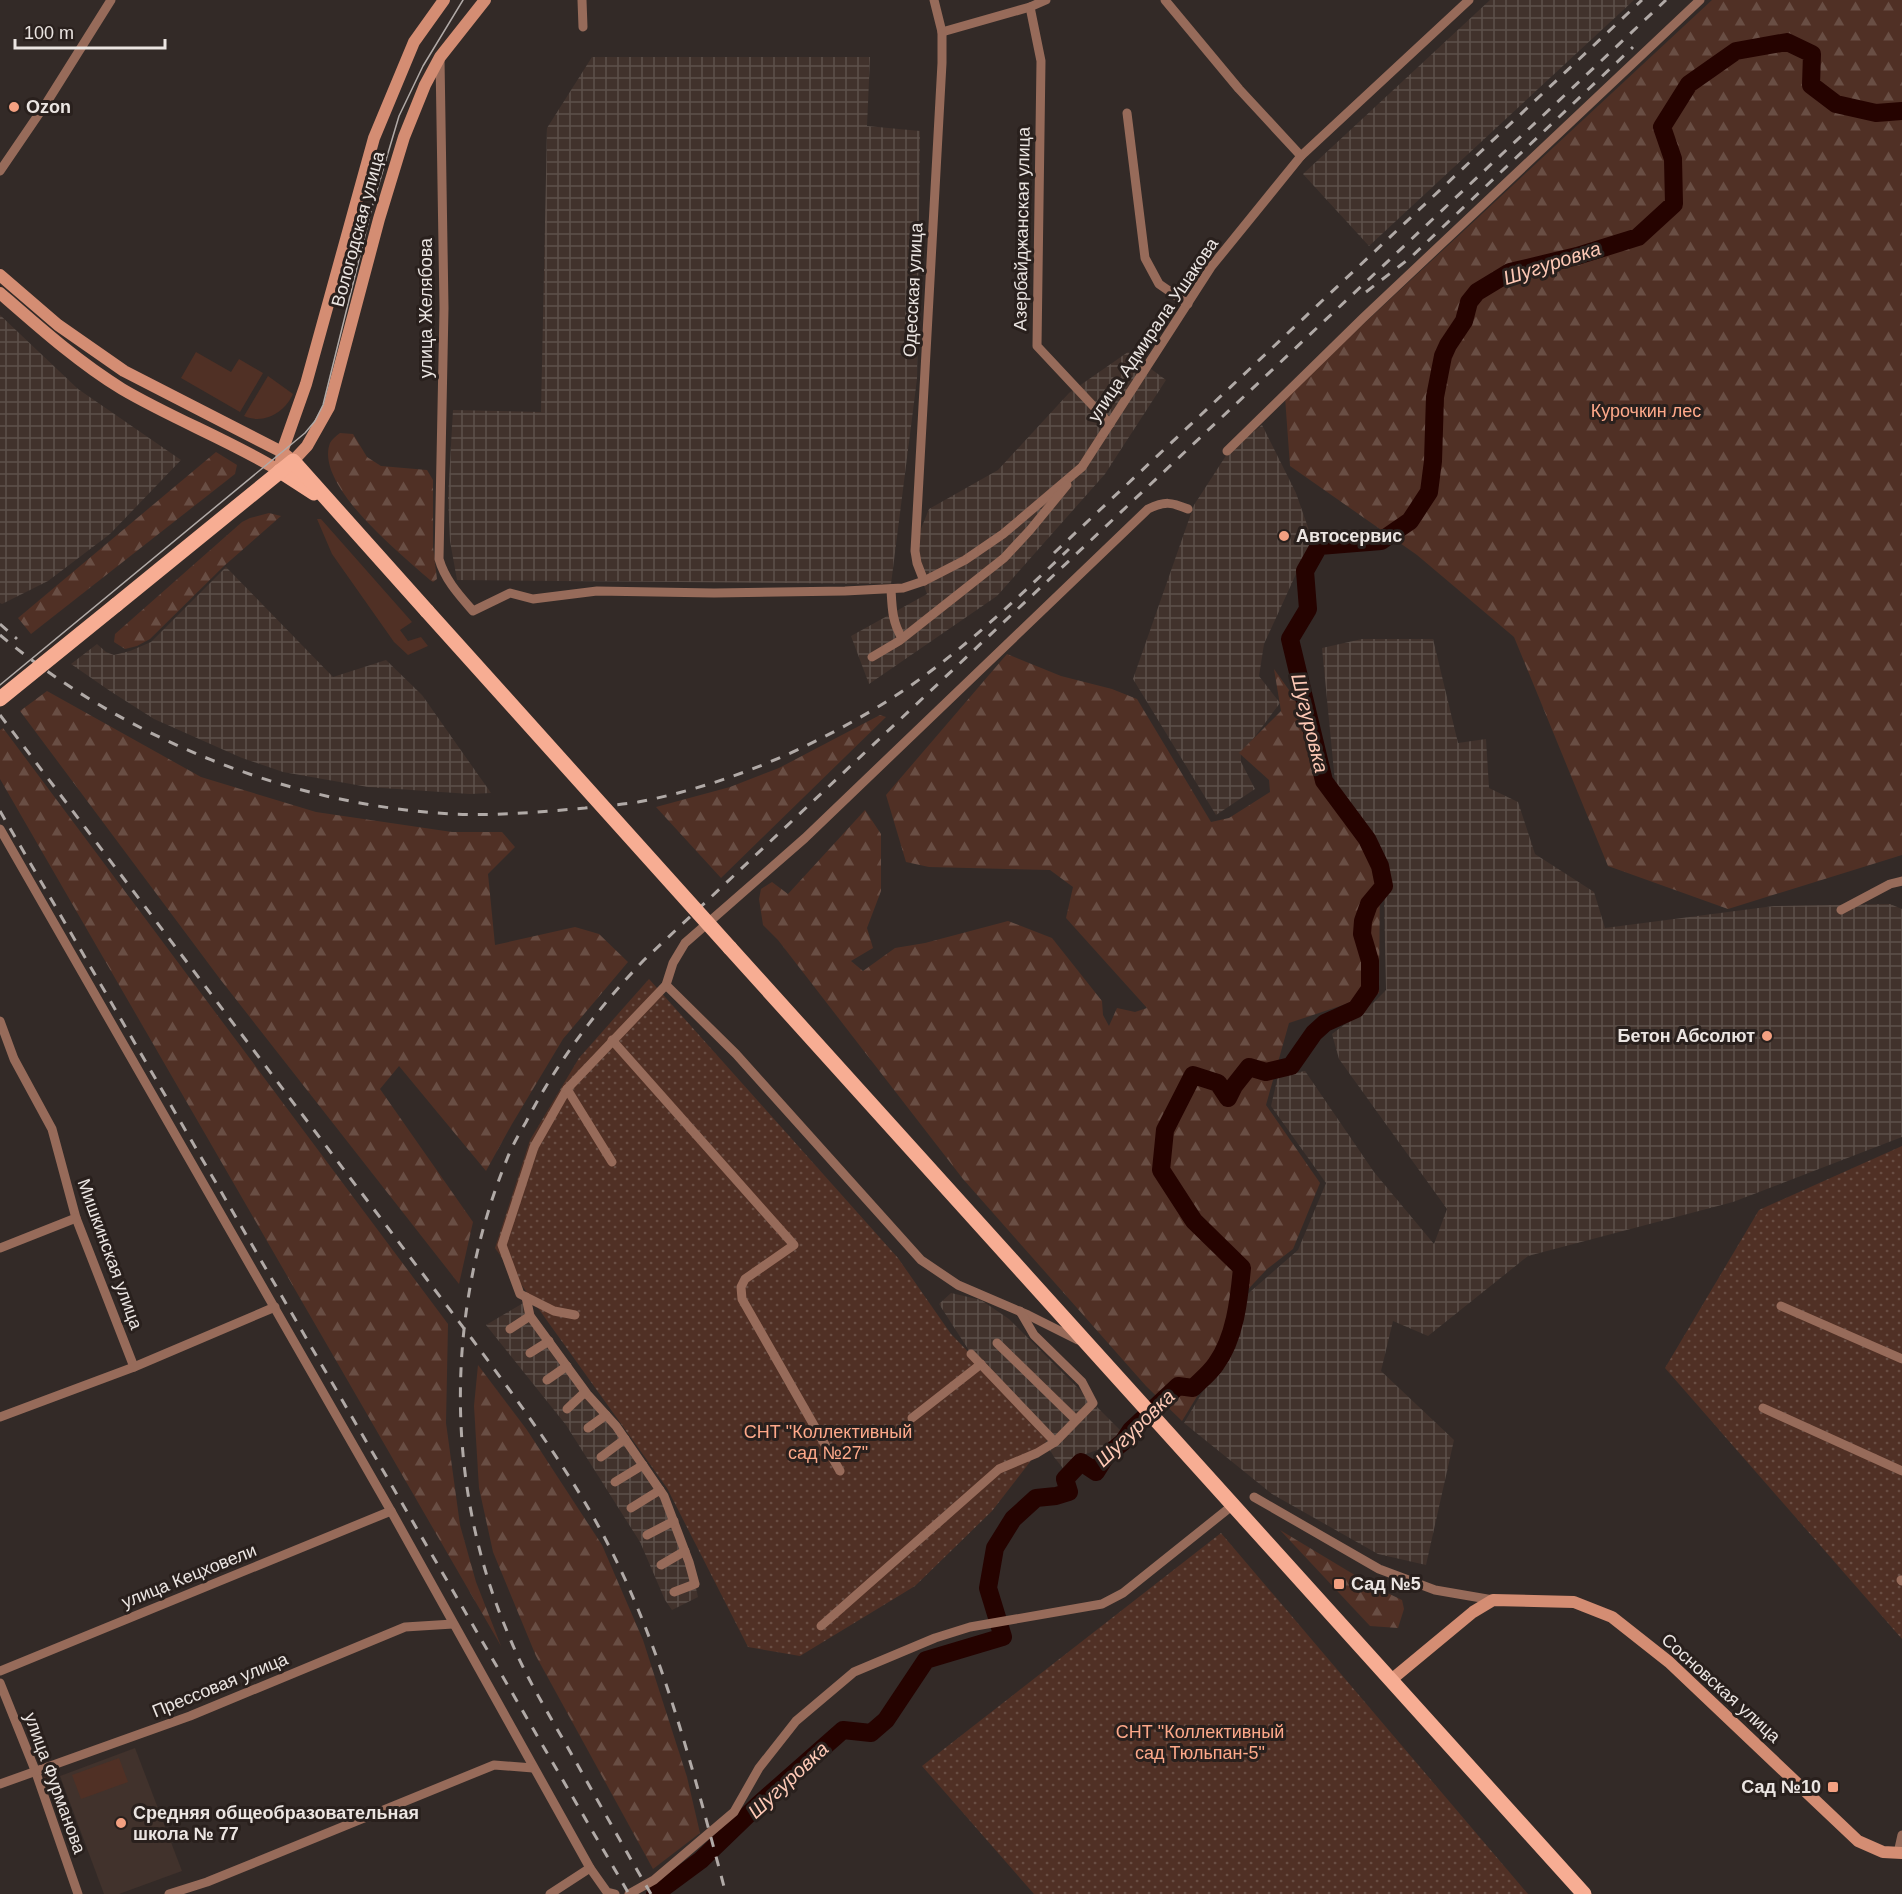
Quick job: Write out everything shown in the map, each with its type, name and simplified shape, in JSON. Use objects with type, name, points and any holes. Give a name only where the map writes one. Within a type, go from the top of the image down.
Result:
[{"type":"main road","name":"Вологодская улица","points":[[0,699],[280,471],[287,457],[374,138],[414,42],[444,0]]},
{"type":"main road","name":"Вологодская улица","points":[[287,457],[307,446],[329,407],[379,219],[404,137],[425,85],[440,57],[485,0]]},
{"type":"main road","points":[[0,275],[58,326],[124,371],[287,457],[1584,1894]]},
{"type":"main road","points":[[0,294],[91,369],[152,406],[226,440],[329,502]]},
{"type":"main road","points":[[1391,1680],[1473,1612],[1493,1600]]},
{"type":"main road","name":"Сосновская улица","points":[[1493,1600],[1574,1602],[1612,1617],[1669,1662],[1858,1841],[1883,1852],[1900,1853]]},
{"type":"street","points":[[0,171],[47,102],[111,0]]},
{"type":"street","points":[[582,0],[583,27]]},
{"type":"street","name":"Одесская улица","points":[[924,581],[915,551],[940,99],[942,32],[934,0]]},
{"type":"street","points":[[942,32],[1030,7],[1046,0]]},
{"type":"street","points":[[1165,0],[1239,89],[1301,156]]},
{"type":"street","name":"улица Адмирала Ушакова","points":[[439,559],[442,571],[455,591],[474,611],[510,593],[533,600],[597,591],[714,593],[903,588],[924,581],[965,560],[1003,534],[1082,467],[1211,267],[1301,156],[1469,0]]},
{"type":"street","points":[[1227,451],[1363,318],[1700,0]]},
{"type":"street","name":"Азербайджанская улица","points":[[1030,7],[1041,61],[1037,346],[1110,424]]},
{"type":"street","name":"улица Желябова","points":[[439,559],[444,308],[440,57]]},
{"type":"street","points":[[1127,113],[1145,258],[1159,284],[1188,304]]},
{"type":"street","points":[[872,657],[902,638],[1004,558],[1082,467]]},
{"type":"street","points":[[575,1315],[554,1311],[520,1294],[502,1245],[534,1147],[567,1089],[666,985],[673,963],[685,943],[805,838],[1148,509],[1161,503],[1168,503],[1188,509]]},
{"type":"street","points":[[891,588],[892,617],[902,638]]},
{"type":"street","points":[[0,830],[391,1511],[590,1868],[608,1892],[615,1894]]},
{"type":"street","points":[[1841,910],[1890,884],[1902,881]]},
{"type":"street","points":[[666,985],[736,1054],[921,1260],[958,1286],[1020,1311],[1088,1345]]},
{"type":"street","name":"Мишкинская улица","points":[[0,1021],[14,1059],[52,1129],[76,1218],[134,1367]]},
{"type":"street","points":[[612,1040],[794,1245],[745,1279],[741,1287],[742,1299],[840,1471]]},
{"type":"street","points":[[567,1089],[612,1162]]},
{"type":"street","points":[[0,1248],[76,1218]]},
{"type":"street","points":[[526,1297],[530,1316],[585,1392],[626,1439],[660,1490],[674,1521],[695,1584],[674,1592]]},
{"type":"street","points":[[1781,1306],[1902,1359]]},
{"type":"street","points":[[0,1417],[134,1367],[275,1307]]},
{"type":"street","points":[[820,1626],[999,1469],[1037,1453],[1055,1442],[1093,1403],[1082,1382],[1034,1335],[1020,1311]]},
{"type":"street","points":[[510,1329],[530,1316]]},
{"type":"street","points":[[530,1353],[549,1341]]},
{"type":"street","points":[[997,1343],[1076,1420]]},
{"type":"street","points":[[971,1354],[1055,1442]]},
{"type":"street","points":[[912,1418],[981,1364]]},
{"type":"street","points":[[547,1380],[567,1366]]},
{"type":"street","points":[[567,1409],[585,1392]]},
{"type":"street","points":[[1763,1408],[1902,1471]]},
{"type":"street","points":[[588,1428],[606,1415]]},
{"type":"street","points":[[601,1457],[626,1439]]},
{"type":"street","points":[[615,1482],[643,1465]]},
{"type":"street","points":[[631,1508],[660,1490]]},
{"type":"street","points":[[1254,1497],[1378,1569],[1435,1590],[1493,1600]]},
{"type":"street","points":[[629,1894],[654,1880],[734,1812],[759,1768],[796,1720],[854,1672],[935,1638],[970,1627],[1102,1604],[1123,1593],[1233,1505]]},
{"type":"street","name":"улица Кецховели","points":[[0,1671],[391,1511]]},
{"type":"street","points":[[647,1535],[674,1521]]},
{"type":"street","points":[[661,1565],[685,1551]]},
{"type":"street","name":"Прессовая улица","points":[[0,1784],[190,1716],[405,1627],[453,1624]]},
{"type":"street","name":"улица Фурманова","points":[[0,1683],[78,1894]]},
{"type":"street","points":[[169,1894],[207,1882],[494,1766],[533,1768]]},
{"type":"street","points":[[1900,1853],[1902,1835]]},
{"type":"street","points":[[550,1894],[590,1868]]},
{"type":"shaded area","points":[[1490,0],[1634,0],[1369,246],[1303,174]]},
{"type":"shaded area","points":[[592,57],[870,57],[867,126],[920,131],[917,379],[891,584],[457,580],[450,541],[448,498],[453,410],[541,412],[547,128]]},
{"type":"shaded area","points":[[0,315],[78,389],[181,460],[110,534],[48,581],[2,604],[0,603]]},
{"type":"shaded area","points":[[1128,352],[1166,380],[1105,474],[997,596],[869,684],[851,636],[927,594],[912,551],[929,509],[998,470],[1069,393]]},
{"type":"shaded area","points":[[1262,425],[1296,493],[1312,539],[1264,644],[1259,676],[1280,703],[1241,755],[1241,762],[1255,789],[1216,815],[1133,679],[1194,505],[1229,451]]},
{"type":"shaded area","points":[[226,567],[333,677],[386,660],[422,695],[491,793],[470,794],[368,787],[283,772],[242,758],[154,719],[71,664],[97,644],[106,652],[114,655],[151,642]]},
{"type":"shaded area","points":[[1362,639],[1433,639],[1458,743],[1486,739],[1489,788],[1518,802],[1535,854],[1594,892],[1605,928],[1774,906],[1890,904],[1902,909],[1902,1137],[1733,1202],[1528,1256],[1428,1336],[1393,1321],[1381,1371],[1454,1440],[1426,1565],[1378,1554],[1272,1494],[1184,1423],[1234,1339],[1243,1298],[1298,1250],[1326,1183],[1271,1106],[1278,1076],[1305,1071],[1374,1172],[1434,1244],[1447,1209],[1339,1059],[1332,1034],[1373,1003],[1386,990],[1384,900],[1390,877],[1375,836],[1335,782],[1322,648]]},
{"type":"shaded area","points":[[951,1293],[981,1300],[1009,1319],[1121,1431],[1106,1447],[1077,1457],[1066,1472],[1037,1428],[977,1363],[939,1304]]},
{"type":"shaded area","points":[[525,1302],[595,1407],[650,1472],[695,1584],[698,1597],[672,1610],[665,1600],[640,1542],[566,1425],[486,1325]]},
{"type":"shaded area","name":"Средняя общеобразовательная школа № 77","points":[[135,1748],[182,1871],[119,1894],[104,1894],[60,1776]]},
{"type":"green space","name":"Курочкин лес","points":[[1712,0],[1902,0],[1902,855],[1728,909],[1608,866],[1514,637],[1417,555],[1290,466],[1285,397]]},
{"type":"green space","points":[[196,352],[231,372],[239,359],[263,373],[240,412],[181,378]]},
{"type":"green space","points":[[268,376],[293,394],[285,406],[273,415],[259,419],[244,416]]},
{"type":"green space","points":[[340,433],[353,434],[367,457],[381,466],[427,470],[433,480],[433,547],[437,579],[433,582],[381,536],[347,498],[335,478],[329,460],[330,443]]},
{"type":"green space","points":[[216,452],[237,465],[235,474],[31,634],[18,618]]},
{"type":"green space","points":[[269,513],[281,516],[224,566],[150,639],[125,649],[114,642],[115,634],[242,522]]},
{"type":"green space","points":[[317,519],[321,519],[412,622],[400,630],[408,641],[421,637],[428,646],[408,655],[394,642],[332,554]]},
{"type":"green space","points":[[1007,654],[1061,676],[1112,689],[1137,699],[1211,822],[1229,818],[1270,792],[1269,780],[1239,753],[1281,711],[1274,669],[1309,718],[1326,797],[1353,809],[1380,879],[1379,993],[1289,1023],[1266,1105],[1320,1183],[1293,1249],[1267,1269],[1241,1297],[1231,1341],[1182,1421],[1146,1386],[963,1179],[778,940],[763,925],[759,899],[761,889],[772,882],[788,894],[865,810],[881,834],[881,891],[867,928],[873,948],[851,961],[863,971],[895,948],[925,943],[1008,921],[1052,938],[1102,1001],[1103,1015],[1109,1026],[1117,1008],[1135,1012],[1147,1008],[1066,918],[1073,887],[1050,870],[929,867],[906,862],[886,795]]},
{"type":"green space","points":[[47,691],[201,777],[316,812],[452,832],[502,832],[515,847],[488,874],[495,945],[575,927],[599,934],[628,962],[563,1039],[486,1171],[399,1066],[380,1089],[473,1222],[459,1284],[220,979],[20,711]]},
{"type":"green space","points":[[880,715],[886,717],[721,878],[656,807],[730,787],[779,768]]},
{"type":"green space","points":[[3,728],[448,1324],[446,1423],[460,1525],[476,1582],[501,1646],[0,779],[0,730]]},
{"type":"green space","name":"СНТ \"Коллективный сад №27\"","points":[[649,979],[898,1258],[951,1334],[1050,1436],[992,1511],[915,1586],[800,1656],[748,1647],[667,1488],[495,1248],[530,1140],[579,1058]]},
{"type":"green space","points":[[1902,1146],[1902,1639],[1665,1368],[1759,1210]]},
{"type":"green space","points":[[478,1365],[527,1430],[602,1545],[643,1640],[687,1777],[700,1833],[653,1869],[536,1656],[493,1552],[479,1488],[474,1406]]},
{"type":"green space","points":[[1280,1530],[1373,1586],[1402,1600],[1404,1609],[1398,1628],[1370,1626]]},
{"type":"green space","name":"СНТ \"Коллективный сад Тюльпан-5\"","points":[[1221,1533],[1528,1894],[1034,1894],[922,1766]]},
{"type":"green space","points":[[119,1758],[128,1782],[81,1799],[72,1775]]},
{"type":"green space","points":[[50,1773],[75,1838],[69,1840],[43,1775]]},
{"type":"waterway","name":"Шугуровка","points":[[655,1894],[701,1860],[759,1804],[843,1730],[871,1733],[886,1720],[926,1660],[1003,1637],[988,1588],[995,1548],[1013,1519],[1036,1498],[1069,1492],[1065,1479],[1081,1462],[1096,1472],[1106,1456],[1123,1442],[1131,1430],[1178,1386],[1193,1388],[1216,1364],[1228,1343],[1235,1318],[1242,1268],[1194,1221],[1161,1170],[1165,1130],[1193,1075],[1218,1083],[1228,1098],[1249,1067],[1266,1072],[1291,1066],[1314,1033],[1325,1023],[1356,1009],[1370,989],[1370,961],[1362,934],[1363,921],[1369,904],[1384,886],[1380,866],[1367,839],[1324,781],[1290,639],[1308,609],[1305,571],[1319,546],[1381,541],[1410,521],[1429,492],[1433,461],[1435,397],[1443,356],[1464,321],[1469,302],[1477,292],[1510,272],[1577,256],[1638,237],[1674,204],[1673,159],[1662,127],[1689,84],[1736,51],[1787,42],[1812,54],[1811,85],[1836,104],[1876,113],[1902,111]]},
{"type":"tram line","points":[[0,685],[305,433],[315,421],[323,405],[372,207],[399,116],[423,66],[463,0]]},
{"type":"railway","points":[[1054,553],[1642,0]]},
{"type":"railway","points":[[651,1894],[523,1667],[488,1578],[473,1519],[463,1459],[460,1398],[463,1337],[472,1276],[487,1217],[516,1140],[551,1078],[579,1037],[644,960],[1666,0]]},
{"type":"railway","points":[[1366,292],[1410,258],[1633,47]]},
{"type":"railway","points":[[0,635],[49,672],[101,706],[156,735],[213,760],[272,781],[332,797],[393,808],[454,814],[552,811],[631,803],[700,787],[761,766],[820,739],[876,708],[953,654],[1069,549]]},
{"type":"railway","points":[[0,624],[17,639]]},
{"type":"railway","points":[[0,715],[472,1339],[529,1417],[581,1496],[612,1552],[631,1593],[664,1677],[726,1894]]},
{"type":"railway","points":[[0,811],[629,1894]]},
{"type":"place","name":"Ozon","points":[[14,107]]},
{"type":"place","name":"Автосервис","points":[[1284,536]]},
{"type":"place","name":"Бетон Абсолют","points":[[1767,1036]]},
{"type":"place","name":"Сад №5","points":[[1339,1584]]},
{"type":"place","name":"Сад №10","points":[[1833,1787]]},
{"type":"place","name":"Средняя общеобразовательная школа № 77","points":[[121,1823]]}]
